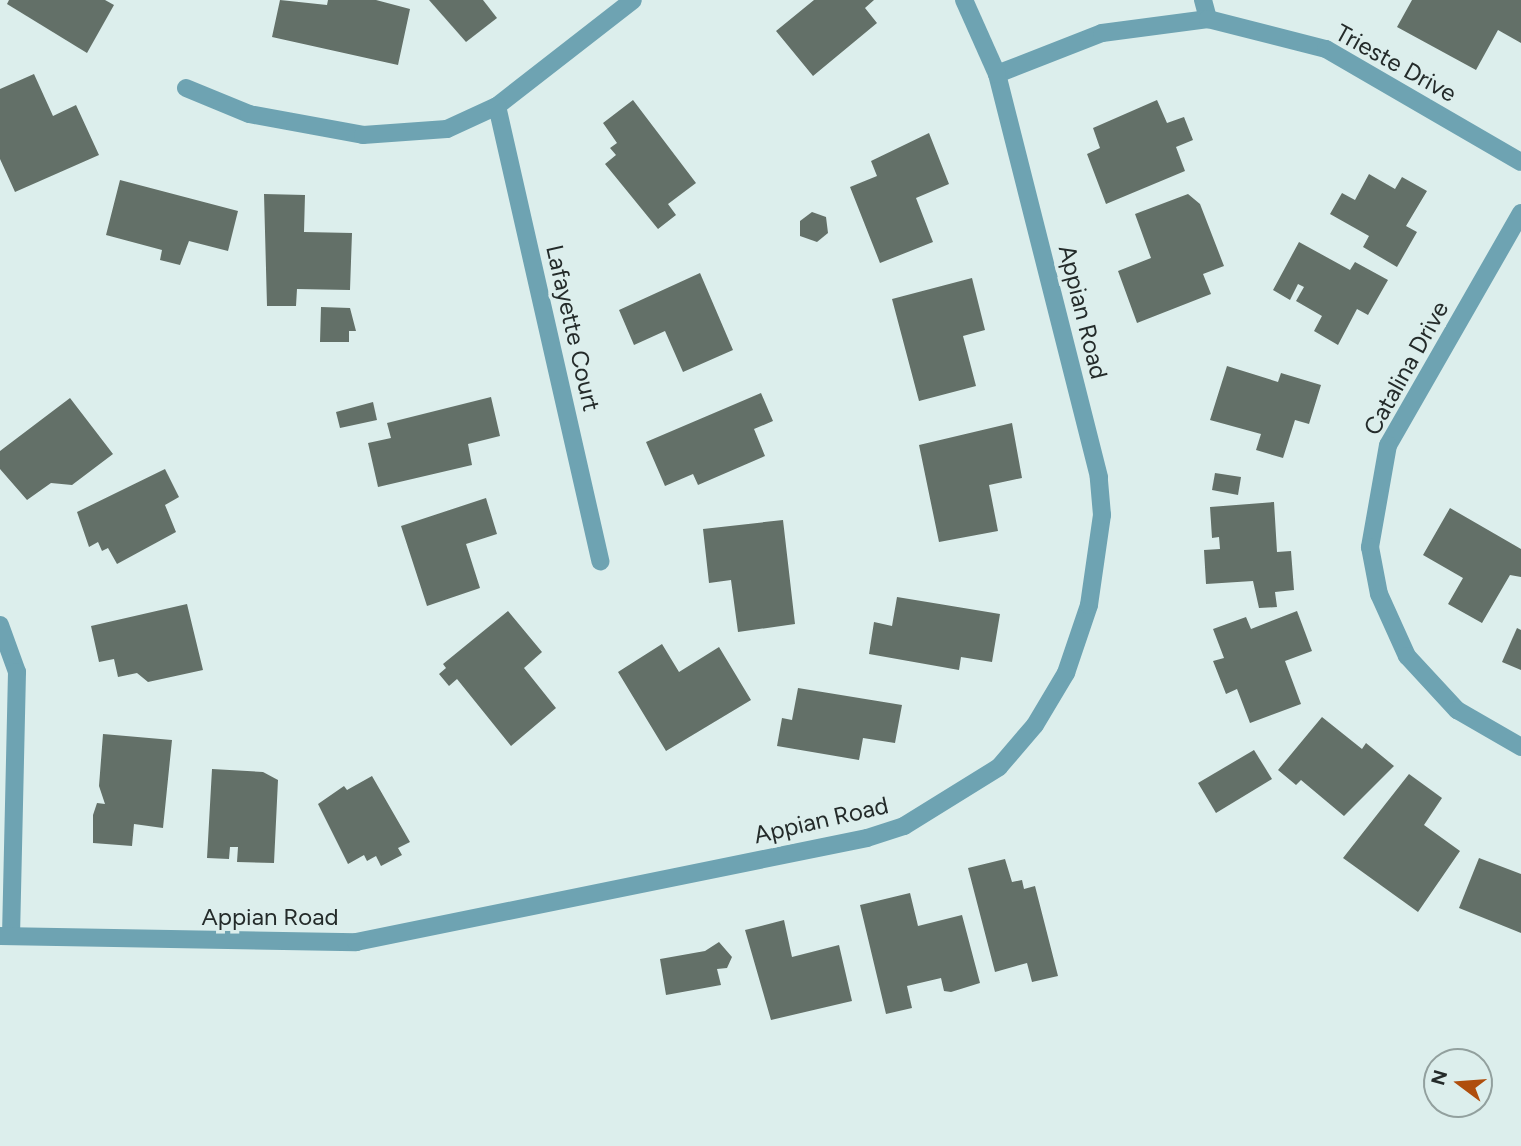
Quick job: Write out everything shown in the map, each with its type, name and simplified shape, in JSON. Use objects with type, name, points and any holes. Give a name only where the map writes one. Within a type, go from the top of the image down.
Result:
[{"type":"street","points":[[186,88],[249,114],[363,135],[446,129],[497,106],[633,0]]},
{"type":"street","name":"Appian Road","points":[[5,936],[356,942],[867,838],[904,826],[999,767],[1035,725],[1066,674],[1089,605],[1102,515],[1099,477],[997,74],[964,0]]},
{"type":"street","points":[[1203,0],[1208,19]]},
{"type":"street","name":"Trieste Drive","points":[[997,74],[1102,33],[1208,19],[1326,49],[1521,162]]},
{"type":"street","name":"Lafayette Court","points":[[497,106],[600,561]]},
{"type":"street","name":"Catalina Drive","points":[[1521,213],[1388,445],[1370,547],[1378,594],[1407,656],[1457,710],[1521,747]]},
{"type":"street","points":[[0,625],[17,672],[5,936]]},
{"type":"building","points":[[9,0],[105,0],[114,5],[87,53],[7,4]]},
{"type":"building","points":[[280,0],[327,5],[328,0],[376,0],[410,9],[398,65],[272,37]]},
{"type":"building","points":[[429,0],[483,0],[497,18],[466,42]]},
{"type":"building","points":[[814,0],[874,0],[865,8],[877,23],[813,76],[776,31]]},
{"type":"building","points":[[1412,0],[1521,0],[1521,43],[1498,30],[1476,70],[1397,27]]},
{"type":"building","points":[[34,74],[53,116],[76,105],[99,155],[15,192],[0,159],[0,89]]},
{"type":"building","points":[[633,100],[696,183],[668,204],[676,215],[658,229],[605,164],[616,155],[610,148],[617,143],[603,123]]},
{"type":"building","points":[[1157,100],[1167,123],[1184,117],[1193,140],[1176,147],[1185,171],[1106,204],[1087,154],[1100,148],[1093,128]]},
{"type":"building","points":[[929,133],[949,184],[916,198],[933,242],[880,263],[850,187],[877,176],[871,161]]},
{"type":"building","points":[[1369,174],[1395,189],[1402,177],[1427,191],[1406,226],[1417,232],[1397,267],[1363,247],[1369,236],[1330,214],[1342,193],[1355,200]]},
{"type":"building","points":[[120,180],[238,211],[228,251],[189,241],[180,265],[160,260],[162,250],[106,235]]},
{"type":"building","points":[[264,194],[305,195],[304,232],[352,233],[350,290],[297,289],[296,306],[267,306]]},
{"type":"building","points":[[1188,194],[1200,204],[1224,266],[1203,274],[1211,294],[1137,323],[1118,271],[1151,258],[1135,214]]},
{"type":"building","points":[[812,212],[826,217],[828,233],[817,242],[800,236],[800,221]]},
{"type":"building","points":[[1299,242],[1350,270],[1355,262],[1388,280],[1368,315],[1357,309],[1338,345],[1314,331],[1322,316],[1296,301],[1304,287],[1298,284],[1290,300],[1273,290]]},
{"type":"building","points":[[700,273],[733,350],[683,372],[665,331],[634,345],[619,310]]},
{"type":"building","points":[[972,278],[985,330],[963,336],[976,386],[919,401],[892,299]]},
{"type":"building","points":[[321,307],[350,308],[356,331],[349,331],[349,342],[320,342]]},
{"type":"building","points":[[1227,366],[1278,382],[1281,373],[1321,385],[1309,424],[1295,420],[1283,458],[1256,450],[1261,434],[1210,420]]},
{"type":"building","points":[[761,393],[773,421],[754,429],[765,456],[698,485],[693,474],[665,486],[646,442]]},
{"type":"building","points":[[491,397],[500,436],[468,444],[472,465],[378,487],[368,443],[391,438],[387,423]]},
{"type":"building","points":[[70,398],[113,454],[72,485],[51,483],[27,500],[0,469],[0,451]]},
{"type":"building","points":[[373,402],[377,420],[340,428],[336,412]]},
{"type":"building","points":[[1012,423],[1022,478],[989,485],[998,531],[939,542],[919,445]]},
{"type":"building","points":[[165,469],[179,497],[165,505],[176,532],[117,564],[108,548],[102,551],[98,542],[89,547],[77,512]]},
{"type":"building","points":[[1215,473],[1241,477],[1238,495],[1212,490]]},
{"type":"building","points":[[486,498],[497,534],[466,544],[480,588],[427,606],[401,526]]},
{"type":"building","points":[[1274,502],[1277,552],[1291,551],[1294,590],[1275,592],[1277,607],[1259,608],[1253,581],[1206,584],[1204,550],[1220,549],[1219,537],[1212,538],[1210,507]]},
{"type":"building","points":[[1450,508],[1521,549],[1521,577],[1510,575],[1482,623],[1448,604],[1463,578],[1423,555]]},
{"type":"building","points":[[783,520],[795,624],[738,632],[731,580],[709,583],[703,529]]},
{"type":"building","points":[[897,597],[1000,614],[992,662],[961,657],[959,670],[869,654],[874,622],[892,626]]},
{"type":"building","points":[[187,604],[203,670],[148,682],[137,673],[118,677],[114,659],[99,662],[91,626]]},
{"type":"building","points":[[508,611],[542,652],[524,668],[556,708],[511,746],[457,679],[449,686],[439,674],[446,668],[443,664]]},
{"type":"building","points":[[1297,611],[1312,651],[1285,661],[1301,704],[1250,723],[1237,689],[1226,694],[1213,661],[1224,658],[1213,629],[1246,617],[1251,629]]},
{"type":"building","points":[[1517,628],[1521,630],[1521,670],[1502,662]]},
{"type":"building","points":[[662,644],[679,672],[719,647],[751,700],[666,751],[618,672]]},
{"type":"building","points":[[798,688],[902,705],[895,743],[863,738],[859,760],[777,746],[782,718],[792,720]]},
{"type":"building","points":[[1322,717],[1362,749],[1366,743],[1394,766],[1344,816],[1301,780],[1296,785],[1278,770]]},
{"type":"building","points":[[103,734],[172,740],[163,828],[134,824],[132,846],[93,843],[93,815],[97,803],[105,804],[99,786]]},
{"type":"building","points":[[1254,750],[1272,779],[1216,813],[1198,783]]},
{"type":"building","points":[[212,769],[263,772],[278,780],[274,863],[237,862],[238,847],[230,847],[229,859],[207,858]]},
{"type":"building","points":[[1409,774],[1442,798],[1424,825],[1460,851],[1418,912],[1343,858]]},
{"type":"building","points":[[372,776],[410,842],[398,848],[402,855],[381,866],[376,856],[367,861],[364,855],[348,864],[318,804],[344,786],[347,790]]},
{"type":"building","points":[[1479,858],[1521,874],[1521,933],[1459,908]]},
{"type":"building","points":[[1005,859],[1012,882],[1022,880],[1024,889],[1035,886],[1058,976],[1032,982],[1027,963],[995,972],[968,868]]},
{"type":"building","points":[[910,893],[918,926],[962,915],[980,983],[951,992],[944,991],[941,978],[907,986],[912,1008],[886,1014],[860,905]]},
{"type":"building","points":[[784,920],[792,957],[839,945],[852,1001],[771,1020],[745,930]]},
{"type":"building","points":[[719,942],[732,957],[727,968],[717,969],[721,985],[666,995],[660,959],[705,951]]}]
